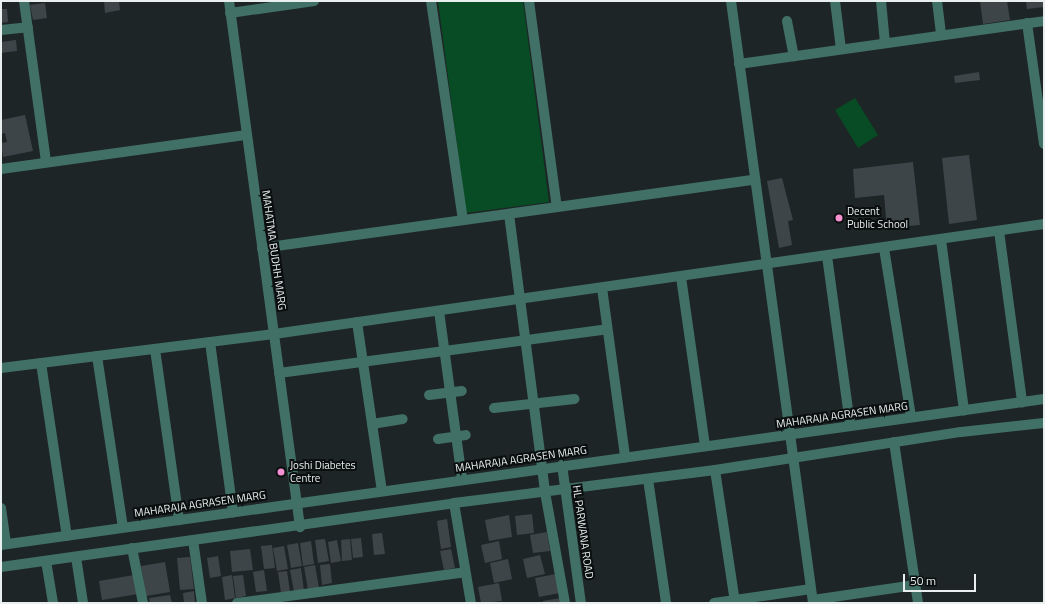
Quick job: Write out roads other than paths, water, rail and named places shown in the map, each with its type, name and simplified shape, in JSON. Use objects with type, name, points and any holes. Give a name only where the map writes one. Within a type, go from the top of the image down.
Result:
[{"type":"street","points":[[24,1],[46,162]]},
{"type":"street","name":"MAHATMA BUDHH MARG","points":[[228,1],[300,527]]},
{"type":"street","points":[[230,13],[314,1]]},
{"type":"street","points":[[431,1],[463,220]]},
{"type":"street","points":[[529,1],[557,207]]},
{"type":"street","points":[[731,1],[813,602],[915,585]]},
{"type":"street","points":[[834,1],[841,49]]},
{"type":"street","points":[[880,1],[885,43]]},
{"type":"street","points":[[937,1],[942,35]]},
{"type":"street","points":[[787,21],[794,56]]},
{"type":"street","points":[[739,64],[1044,21]]},
{"type":"street","points":[[1026,23],[1044,144]]},
{"type":"street","points":[[1,30],[28,27]]},
{"type":"street","points":[[1,169],[247,135]]},
{"type":"street","points":[[262,248],[755,180]]},
{"type":"street","points":[[509,214],[545,492],[565,603]]},
{"type":"street","points":[[1,368],[274,334],[767,265],[1044,224]]},
{"type":"street","points":[[999,231],[1022,402]]},
{"type":"street","points":[[941,240],[964,410]]},
{"type":"street","points":[[884,248],[911,417]]},
{"type":"street","points":[[827,256],[850,425]]},
{"type":"street","points":[[681,277],[705,446]]},
{"type":"street","points":[[602,288],[625,457]]},
{"type":"street","points":[[439,311],[442,352],[462,479]]},
{"type":"street","points":[[357,322],[382,491]]},
{"type":"street","points":[[279,373],[363,363],[607,329]]},
{"type":"street","points":[[210,342],[233,512]]},
{"type":"street","points":[[155,349],[179,520]]},
{"type":"street","points":[[97,356],[123,528]]},
{"type":"street","points":[[41,363],[67,536]]},
{"type":"street","points":[[429,395],[462,391]]},
{"type":"street","points":[[494,408],[574,399]]},
{"type":"street","name":"MAHARAJA AGRASEN MARG","points":[[3,545],[462,479],[1044,399]]},
{"type":"street","points":[[372,424],[403,419]]},
{"type":"street","points":[[1,567],[132,548],[300,527],[454,502],[648,479],[894,442],[1044,423]]},
{"type":"street","points":[[438,438],[466,435]]},
{"type":"street","points":[[894,442],[918,603]]},
{"type":"street","name":"HL PARWANA ROAD","points":[[562,465],[581,603]]},
{"type":"street","points":[[715,470],[735,602]]},
{"type":"street","points":[[648,479],[666,603]]},
{"type":"street","points":[[454,502],[471,603]]},
{"type":"street","points":[[1,508],[3,545]]},
{"type":"street","points":[[193,540],[202,603]]},
{"type":"street","points":[[132,548],[143,603]]},
{"type":"street","points":[[76,556],[83,603]]},
{"type":"street","points":[[46,561],[53,603]]},
{"type":"street","points":[[237,603],[466,572]]},
{"type":"street","points":[[714,603],[735,602],[811,589]]},
{"type":"place","name":"Decent Public School","points":[[839,218]]},
{"type":"place","name":"Joshi Diabetes Centre","points":[[281,472]]}]
